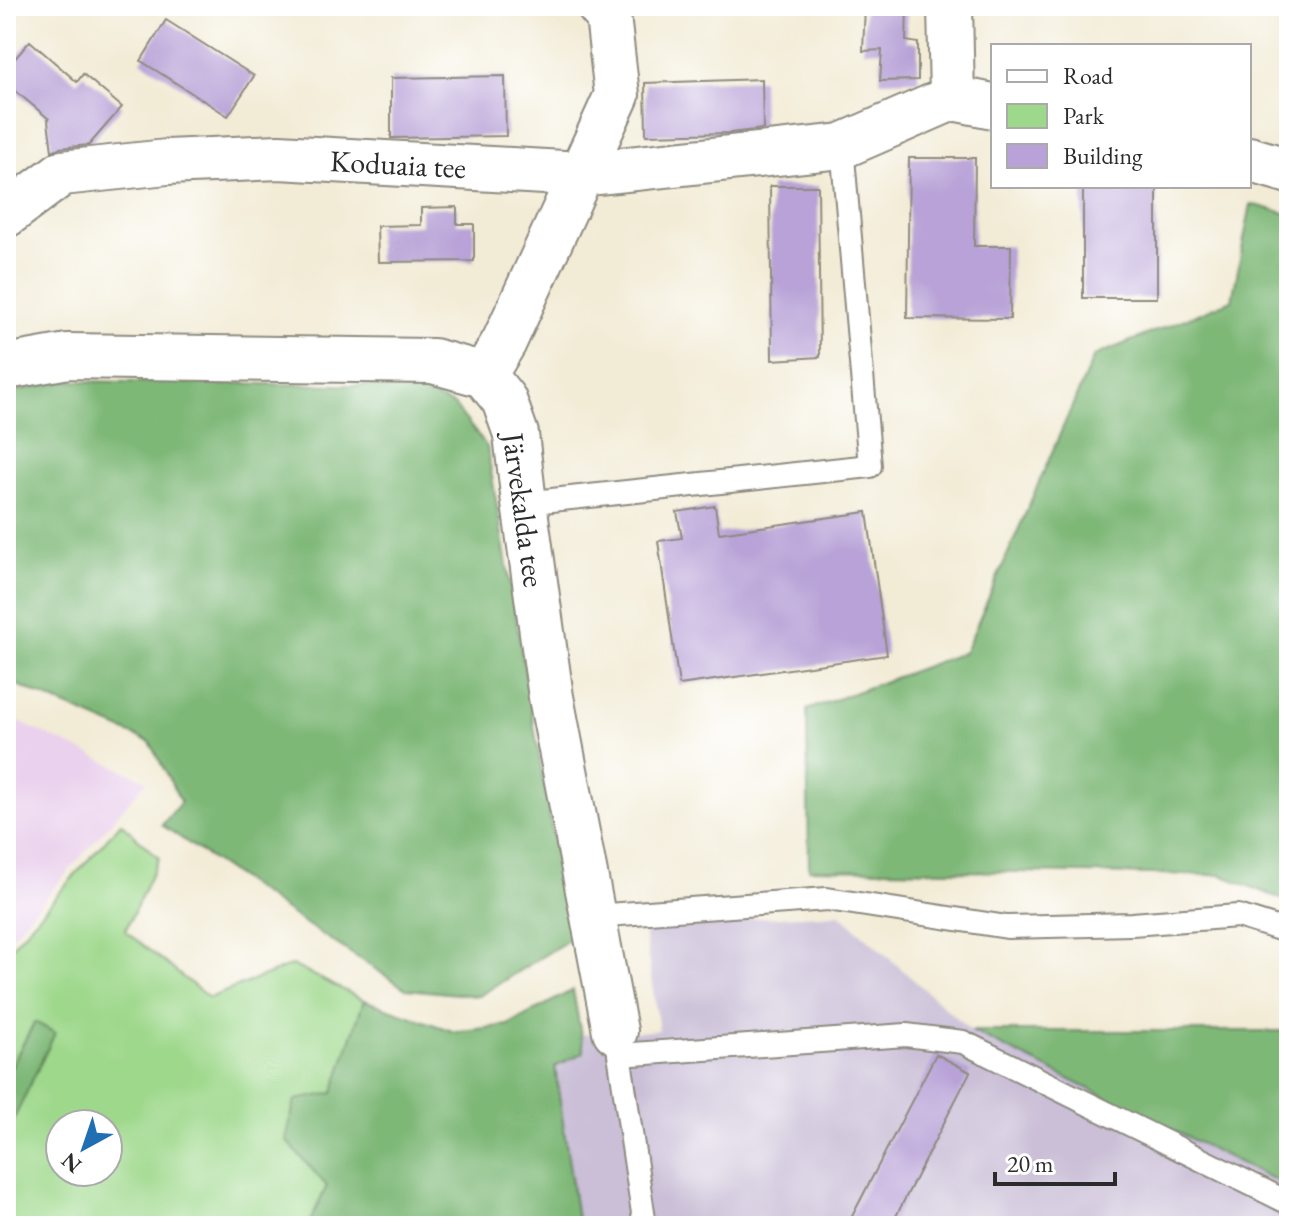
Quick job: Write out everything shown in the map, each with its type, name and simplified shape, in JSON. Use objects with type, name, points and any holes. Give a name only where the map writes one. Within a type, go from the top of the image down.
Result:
[{"type":"street","points":[[6,367],[68,356],[433,361],[484,375],[504,342],[617,95],[608,16],[599,6]]},
{"type":"street","points":[[581,174],[842,146],[972,102],[950,6]]},
{"type":"street","name":"Koduaia tee","points":[[6,215],[62,173],[167,162],[279,157],[581,174]]},
{"type":"street","points":[[1251,160],[1289,171]]},
{"type":"street","name":"Järvekalda tee","points":[[484,375],[504,400],[516,434],[551,697],[617,1043]]},
{"type":"lane","points":[[524,503],[870,466],[842,146]]},
{"type":"lane","points":[[593,916],[827,899],[1007,927],[1132,924],[1238,916],[1289,932]]},
{"type":"lane","points":[[645,1226],[617,1043],[906,1035],[963,1042],[1289,1203]]},
{"type":"shaded area","points":[[6,716],[147,781],[6,943]]},
{"type":"shaded area","points":[[840,914],[971,1031],[1289,1187],[1289,1226],[578,1226],[548,1038],[659,1030],[643,924]]},
{"type":"green space","points":[[1251,204],[1289,214],[1289,902],[1221,875],[809,869],[807,710],[965,652],[1094,356],[1232,300]]},
{"type":"green space","points":[[62,381],[408,386],[454,405],[487,447],[570,939],[479,996],[406,989],[162,825],[181,802],[150,742],[6,680],[6,393]]},
{"type":"green space","points":[[121,823],[159,858],[125,931],[209,998],[292,965],[364,1000],[333,1094],[295,1101],[286,1140],[327,1186],[308,1226],[6,1226],[6,1135],[55,1033],[34,1022],[6,1076],[6,953]]},
{"type":"green space","points":[[573,990],[584,1052],[555,1067],[578,1226],[308,1226],[327,1186],[286,1140],[295,1100],[333,1093],[364,1000],[455,1032],[508,1025]]},
{"type":"green space","points":[[35,1022],[55,1033],[6,1135],[6,1076]]},
{"type":"green space","points":[[971,1031],[1289,1031],[1289,1187]]},
{"type":"building","points":[[865,6],[907,6],[906,41],[918,43],[918,80],[880,81],[882,50],[863,51]]},
{"type":"building","points":[[166,20],[254,76],[228,116],[141,61]]},
{"type":"building","points":[[30,41],[77,82],[83,74],[122,107],[89,145],[52,151],[49,119],[6,83],[6,69]]},
{"type":"building","points":[[505,76],[506,136],[391,138],[391,78]]},
{"type":"building","points":[[762,79],[763,129],[646,135],[645,83]]},
{"type":"building","points":[[909,158],[975,158],[974,246],[1011,246],[1010,319],[907,318]]},
{"type":"building","points":[[770,186],[818,186],[820,357],[772,360]]},
{"type":"building","points":[[1083,188],[1157,188],[1157,298],[1083,298]]},
{"type":"building","points":[[457,207],[457,224],[474,224],[474,261],[378,262],[377,226],[421,225],[421,208]]},
{"type":"building","points":[[715,506],[719,533],[867,512],[887,655],[679,685],[658,541],[682,538],[677,512]]},
{"type":"building","points":[[936,1054],[970,1072],[891,1226],[847,1226]]}]
